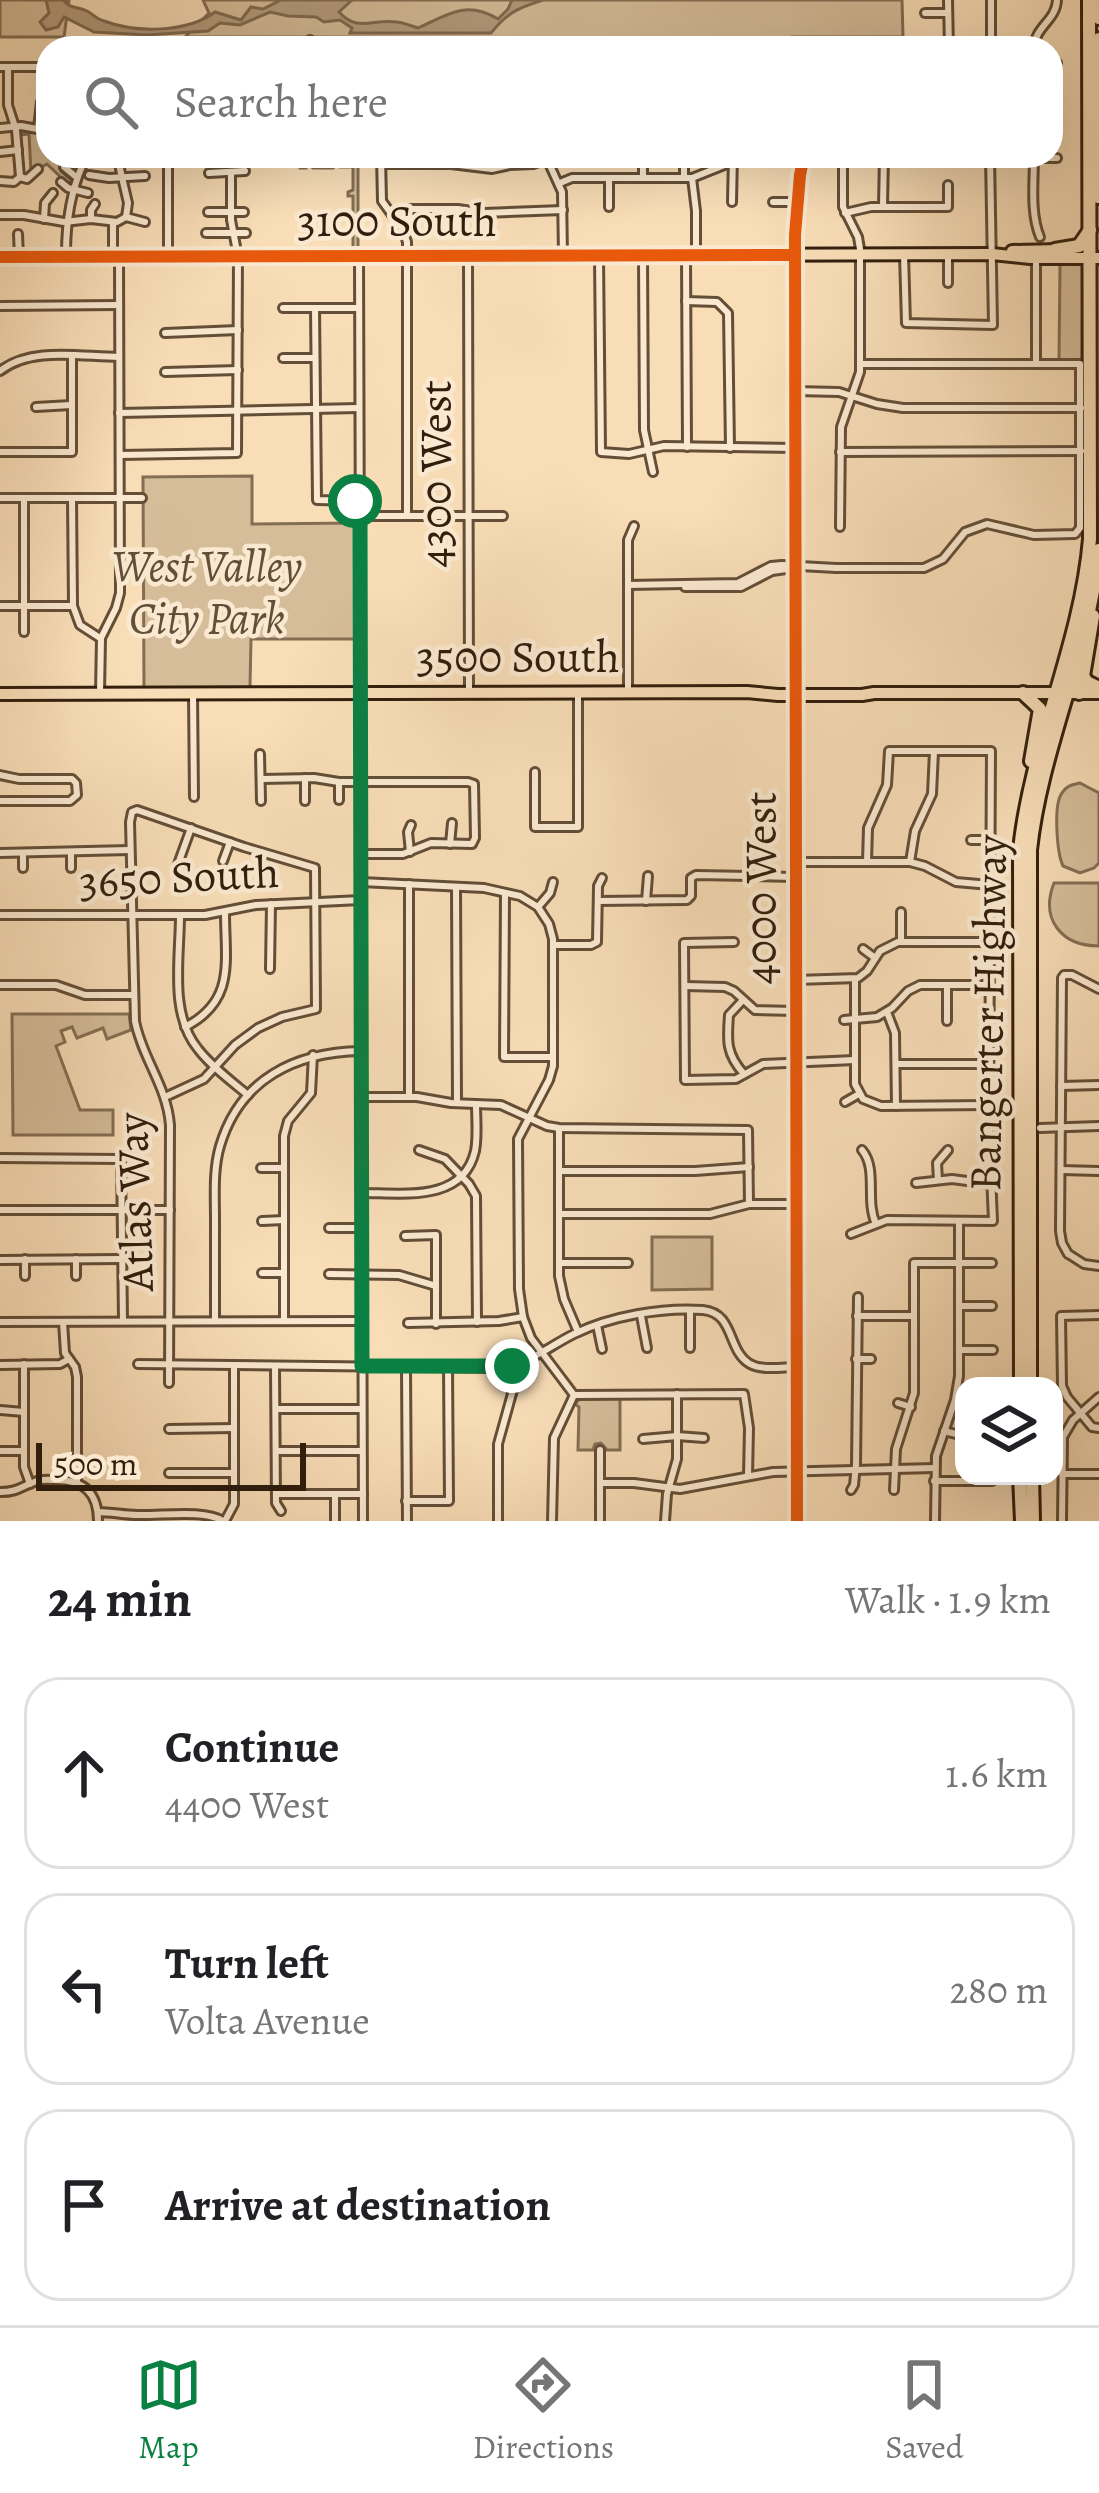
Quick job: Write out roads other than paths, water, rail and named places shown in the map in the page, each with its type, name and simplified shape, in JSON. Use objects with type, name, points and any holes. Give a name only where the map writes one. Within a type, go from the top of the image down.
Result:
[{"type":"highway","name":"Bangerter Highway","points":[[1024,1377],[1020,857],[1024,817],[1041,751],[1082,633],[1080,622],[1091,573],[1086,369],[1098,139],[1093,126],[1094,43],[1089,0]]},
{"type":"highway","points":[[1098,0],[1099,18]]},
{"type":"highway","name":"Bangerter Highway","points":[[1094,43],[1090,229],[1099,361]]},
{"type":"highway","points":[[1055,250],[1078,246],[1090,229]]},
{"type":"highway","points":[[1086,369],[1095,384],[1099,440]]},
{"type":"highway","name":"Bangerter Highway","points":[[1024,1377],[1029,870],[1034,818],[1099,550]]},
{"type":"highway","points":[[1091,573],[1097,589],[1083,674],[1099,690]]},
{"type":"highway","points":[[1020,857],[1021,820],[1040,710],[1023,693]]},
{"type":"highway","points":[[1034,818],[1044,763],[1041,751]]},
{"type":"highway","points":[[1027,1485],[1028,1521]]},
{"type":"main road","name":"3100 South","points":[[0,257],[1055,250],[1093,254]]},
{"type":"main road","name":"3100 South","points":[[992,254],[1036,258],[1093,254]]},
{"type":"main road","name":"3500 South","points":[[0,694],[1099,690]]},
{"type":"street","points":[[948,0],[949,36]]},
{"type":"street","points":[[991,0],[991,36]]},
{"type":"street","points":[[1035,36],[1035,30],[1054,16],[1057,0]]},
{"type":"street","points":[[925,13],[948,13]]},
{"type":"street","points":[[0,182],[16,182],[20,177],[8,104],[8,67],[17,56]]},
{"type":"street","points":[[0,128],[36,128]]},
{"type":"street","points":[[0,152],[18,150]]},
{"type":"street","points":[[65,168],[75,176]]},
{"type":"street","points":[[66,257],[75,176],[82,168]]},
{"type":"street","points":[[0,215],[121,222],[128,202],[120,168]]},
{"type":"street","points":[[168,168],[168,257]]},
{"type":"street","points":[[381,168],[382,201],[405,234],[407,256],[407,516]]},
{"type":"street","points":[[552,168],[560,183],[563,256]]},
{"type":"street","points":[[643,168],[643,178]]},
{"type":"street","points":[[686,168],[696,209],[686,302],[687,447]]},
{"type":"street","points":[[560,183],[570,178],[688,178],[716,168]]},
{"type":"street","points":[[732,202],[733,168]]},
{"type":"street","name":"4000 West","points":[[797,1521],[795,228],[802,168]]},
{"type":"street","points":[[840,527],[841,423],[860,364],[860,254],[858,237],[845,213],[843,168]]},
{"type":"street","points":[[883,206],[884,168]]},
{"type":"street","points":[[904,254],[906,323],[993,326],[991,168]]},
{"type":"street","points":[[1034,168],[1040,237]]},
{"type":"street","points":[[20,177],[27,179],[38,169]]},
{"type":"street","points":[[209,173],[245,171]]},
{"type":"street","points":[[120,455],[237,453],[238,257],[231,173]]},
{"type":"street","points":[[89,175],[145,176]]},
{"type":"street","points":[[609,178],[609,207]]},
{"type":"street","points":[[61,182],[88,193]]},
{"type":"street","points":[[845,213],[883,206],[948,206],[948,184]]},
{"type":"street","points":[[231,192],[245,192]]},
{"type":"street","points":[[44,219],[45,203],[53,194]]},
{"type":"street","points":[[772,202],[799,202]]},
{"type":"street","points":[[91,219],[95,204]]},
{"type":"street","points":[[394,219],[410,209],[563,210]]},
{"type":"street","points":[[208,212],[244,212]]},
{"type":"street","points":[[126,217],[145,222]]},
{"type":"street","points":[[100,693],[100,638],[120,593],[119,305],[113,222]]},
{"type":"street","points":[[206,233],[246,233]]},
{"type":"street","points":[[18,235],[20,257]]},
{"type":"street","points":[[948,254],[948,283]]},
{"type":"street","points":[[359,256],[363,1521]]},
{"type":"street","name":"4300 West","points":[[468,256],[469,692]]},
{"type":"street","points":[[599,256],[601,452],[629,454],[664,446],[795,448]]},
{"type":"street","points":[[643,256],[644,430],[652,472]]},
{"type":"street","points":[[1036,258],[1036,364]]},
{"type":"street","points":[[686,302],[717,302],[730,319],[730,448]]},
{"type":"street","points":[[0,306],[119,305]]},
{"type":"street","points":[[283,308],[359,308]]},
{"type":"street","points":[[315,308],[317,500],[359,501]]},
{"type":"street","points":[[165,333],[238,331]]},
{"type":"street","points":[[21,348],[23,358]]},
{"type":"street","points":[[0,452],[72,452],[71,356]]},
{"type":"street","points":[[0,371],[23,358],[119,357]]},
{"type":"street","points":[[283,358],[315,358]]},
{"type":"street","points":[[628,585],[741,587],[772,571],[796,567],[928,567],[943,559],[965,532],[987,524],[1034,535],[1068,535],[1080,528],[1086,369],[1036,364],[860,364]]},
{"type":"street","points":[[165,372],[238,370]]},
{"type":"street","points":[[795,391],[830,391],[903,408],[1081,408]]},
{"type":"street","points":[[36,407],[71,405]]},
{"type":"street","points":[[119,413],[359,408]]},
{"type":"street","points":[[840,452],[1081,451]]},
{"type":"street","points":[[0,498],[142,498]]},
{"type":"street","points":[[24,498],[24,632]]},
{"type":"street","points":[[72,498],[73,606],[80,626],[100,638]]},
{"type":"street","points":[[360,516],[503,516]]},
{"type":"street","points":[[628,692],[628,540],[634,526]]},
{"type":"street","points":[[0,606],[73,606]]},
{"type":"street","points":[[71,633],[80,626]]},
{"type":"street","points":[[535,772],[535,827],[578,827],[578,692]]},
{"type":"street","points":[[193,693],[194,796]]},
{"type":"street","points":[[851,1234],[892,1220],[993,1221],[991,751],[889,752],[887,784],[868,828],[867,862]]},
{"type":"street","points":[[910,862],[916,828],[933,790],[934,752]]},
{"type":"street","points":[[260,754],[261,801]]},
{"type":"street","points":[[0,775],[72,779],[77,787],[73,800],[0,801]]},
{"type":"street","points":[[305,778],[305,801]]},
{"type":"street","points":[[260,779],[471,782],[474,840],[470,845],[425,844],[403,854],[361,854]]},
{"type":"street","points":[[339,782],[340,800]]},
{"type":"street","name":"Atlas Way","points":[[169,1383],[169,1118],[165,1096],[139,1040],[130,818],[140,809],[191,828]]},
{"type":"street","points":[[450,844],[452,823]]},
{"type":"street","points":[[410,852],[411,825]]},
{"type":"street","points":[[165,1096],[197,1084],[258,1028],[316,1009],[315,868],[191,828],[178,864]]},
{"type":"street","points":[[971,840],[991,840]]},
{"type":"street","points":[[223,861],[230,842]]},
{"type":"street","points":[[0,853],[130,850]]},
{"type":"street","points":[[23,853],[23,868]]},
{"type":"street","points":[[71,853],[71,868]]},
{"type":"street","points":[[796,862],[910,862],[956,882],[990,885]]},
{"type":"street","points":[[732,885],[733,875]]},
{"type":"street","points":[[646,901],[648,876]]},
{"type":"street","points":[[598,901],[687,900],[693,876],[796,877]]},
{"type":"street","points":[[553,945],[596,944],[602,878]]},
{"type":"street","points":[[361,882],[505,892],[538,908],[551,928],[553,1057],[549,1080],[518,1139],[518,1282],[523,1317],[542,1354],[574,1396]]},
{"type":"street","points":[[538,908],[553,882]]},
{"type":"street","points":[[409,884],[409,1096]]},
{"type":"street","points":[[457,886],[457,1103]]},
{"type":"street","points":[[505,892],[504,1057],[553,1057]]},
{"type":"street","name":"3650 South","points":[[0,915],[180,916],[248,906],[361,900]]},
{"type":"street","points":[[269,969],[272,904]]},
{"type":"street","points":[[901,912],[901,942]]},
{"type":"street","points":[[185,1027],[207,1013],[221,993],[226,970],[225,913]]},
{"type":"street","points":[[180,916],[180,1003],[185,1027],[198,1050],[248,1095]]},
{"type":"street","points":[[734,942],[684,943],[685,1080],[732,1080],[763,1064],[855,1060]]},
{"type":"street","points":[[796,980],[855,979],[868,971],[886,946],[901,942],[989,942]]},
{"type":"street","points":[[862,949],[875,958]]},
{"type":"street","points":[[1099,989],[1072,976],[1064,975],[1061,983],[1060,1127],[1060,1234],[1068,1254],[1080,1263],[1099,1266]]},
{"type":"street","points":[[855,979],[859,1094],[873,1105],[989,1105]]},
{"type":"street","points":[[0,985],[56,985],[86,995],[134,995]]},
{"type":"street","points":[[946,1021],[947,985]]},
{"type":"street","points":[[844,1020],[869,1020],[887,1012],[914,987],[989,985]]},
{"type":"street","points":[[685,986],[725,987],[759,1011],[796,1011]]},
{"type":"street","points":[[743,1000],[729,1015],[728,1048],[743,1074]]},
{"type":"street","points":[[887,1012],[895,1033],[896,1106]]},
{"type":"street","points":[[215,1321],[217,1159],[231,1120],[248,1095],[277,1071],[313,1055],[362,1052]]},
{"type":"street","points":[[284,1321],[284,1131],[311,1093],[313,1055]]},
{"type":"street","points":[[896,1064],[989,1064]]},
{"type":"street","points":[[1061,1086],[1099,1085]]},
{"type":"street","points":[[845,1102],[859,1094]]},
{"type":"street","points":[[362,1097],[409,1096],[501,1105],[559,1128],[748,1130],[749,1204]]},
{"type":"street","points":[[362,1193],[434,1192],[450,1185],[470,1165],[476,1104]]},
{"type":"street","points":[[1040,1128],[1099,1126]]},
{"type":"street","points":[[559,1128],[561,1291],[578,1332]]},
{"type":"street","points":[[419,1150],[441,1156],[474,1192],[477,1322]]},
{"type":"street","points":[[862,1150],[869,1159],[870,1208],[876,1223]]},
{"type":"street","points":[[938,1180],[938,1163],[948,1150]]},
{"type":"street","points":[[0,1158],[121,1160],[123,1322]]},
{"type":"street","points":[[559,1171],[749,1167]]},
{"type":"street","points":[[261,1168],[284,1168]]},
{"type":"street","points":[[1060,1170],[1099,1171]]},
{"type":"street","points":[[916,1183],[991,1184]]},
{"type":"street","points":[[559,1214],[710,1214],[749,1204],[796,1204]]},
{"type":"street","points":[[0,1210],[170,1210]]},
{"type":"street","points":[[262,1221],[284,1220]]},
{"type":"street","points":[[959,1222],[960,1377]]},
{"type":"street","points":[[329,1228],[362,1228]]},
{"type":"street","points":[[405,1236],[436,1235],[436,1324]]},
{"type":"street","points":[[1059,1262],[1068,1254]]},
{"type":"street","points":[[0,1259],[122,1259]]},
{"type":"street","points":[[25,1259],[25,1276]]},
{"type":"street","points":[[76,1259],[76,1276]]},
{"type":"street","points":[[559,1263],[628,1263]]},
{"type":"street","points":[[895,1490],[897,1446],[914,1383],[914,1263],[992,1263]]},
{"type":"street","points":[[262,1273],[284,1273]]},
{"type":"street","points":[[329,1274],[405,1276],[436,1286]]},
{"type":"street","points":[[851,1490],[858,1297]]},
{"type":"street","points":[[959,1306],[992,1306]]},
{"type":"street","points":[[690,1310],[690,1348]]},
{"type":"street","points":[[138,1364],[512,1366],[597,1325],[690,1310],[722,1318],[750,1364],[797,1367]]},
{"type":"street","points":[[640,1316],[647,1348]]},
{"type":"street","points":[[857,1316],[914,1316]]},
{"type":"street","points":[[1099,1316],[1061,1316],[1062,1386],[1099,1429]]},
{"type":"street","points":[[408,1323],[523,1317]]},
{"type":"street","points":[[0,1322],[362,1321]]},
{"type":"street","points":[[63,1322],[64,1350],[77,1377],[77,1481]]},
{"type":"street","points":[[597,1325],[602,1348]]},
{"type":"street","points":[[959,1350],[992,1350]]},
{"type":"street","points":[[0,1365],[58,1364],[69,1359]]},
{"type":"street","points":[[856,1359],[871,1359]]},
{"type":"street","points":[[24,1364],[25,1474],[30,1484]]},
{"type":"street","points":[[406,1366],[406,1521]]},
{"type":"street","points":[[406,1501],[449,1501],[448,1366]]},
{"type":"street","points":[[498,1521],[498,1450],[514,1386],[512,1366]]},
{"type":"street","points":[[0,1492],[17,1491],[43,1480],[77,1481],[91,1492],[98,1512],[211,1515],[224,1521],[233,1507],[234,1367]]},
{"type":"street","points":[[275,1367],[280,1511]]},
{"type":"street","points":[[665,1521],[677,1459],[676,1394]]},
{"type":"street","points":[[574,1396],[744,1394],[748,1476]]},
{"type":"street","points":[[552,1521],[554,1438],[574,1396]]},
{"type":"street","points":[[1063,1447],[1064,1433],[1099,1397]]},
{"type":"street","points":[[898,1403],[911,1407]]},
{"type":"street","points":[[934,1521],[935,1468],[955,1404]]},
{"type":"street","points":[[276,1409],[362,1409]]},
{"type":"street","points":[[0,1410],[24,1412]]},
{"type":"street","points":[[169,1429],[234,1428]]},
{"type":"street","points":[[944,1431],[955,1434]]},
{"type":"street","points":[[643,1439],[704,1438]]},
{"type":"street","points":[[600,1450],[600,1521]]},
{"type":"street","points":[[0,1451],[24,1451]]},
{"type":"street","points":[[276,1451],[362,1451]]},
{"type":"street","points":[[600,1483],[668,1488],[797,1471],[935,1468]]},
{"type":"street","points":[[169,1473],[234,1473]]},
{"type":"street","points":[[1063,1474],[1099,1474]]},
{"type":"street","points":[[934,1481],[955,1481]]},
{"type":"street","points":[[1061,1485],[1061,1521]]},
{"type":"street","points":[[276,1494],[362,1494]]},
{"type":"street","points":[[335,1494],[335,1521]]},
{"type":"park label","name":"West Valley City Park","points":[[207,591]]}]
